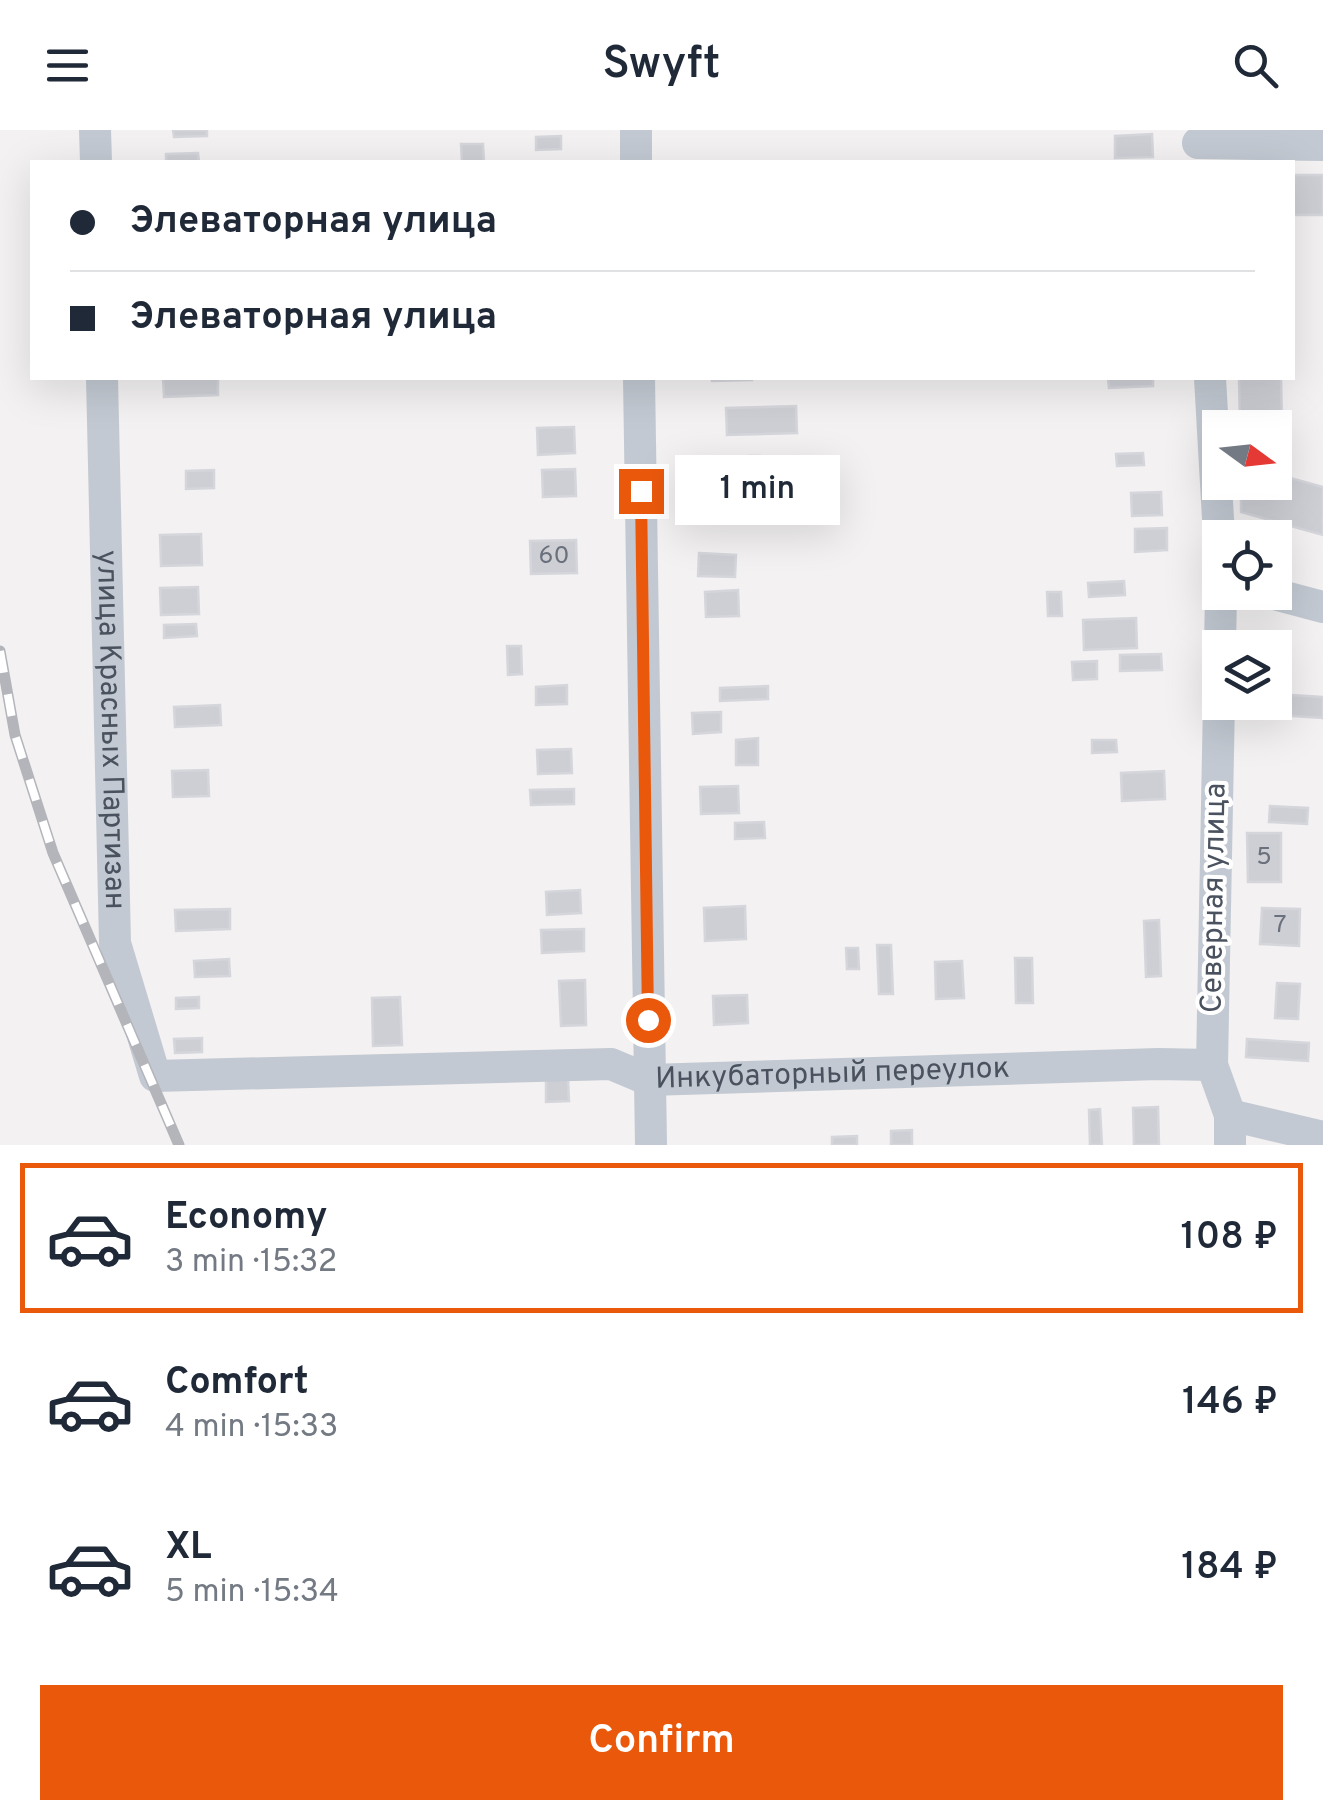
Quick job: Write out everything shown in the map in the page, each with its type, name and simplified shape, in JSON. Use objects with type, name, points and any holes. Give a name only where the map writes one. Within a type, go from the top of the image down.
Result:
[{"type":"street","points":[[95,130],[96,160]]},
{"type":"street","points":[[636,130],[636,160]]},
{"type":"street","points":[[1198,145],[1323,145]]},
{"type":"street","name":"улица Красных Партизан","points":[[102,380],[116,943],[155,1076]]},
{"type":"street","points":[[639,380],[650,1145]]},
{"type":"street","points":[[1210,380],[1218,520]]},
{"type":"street","points":[[1292,599],[1323,607]]},
{"type":"street","name":"Северная улица","points":[[1219,720],[1212,1065],[1230,1130]]},
{"type":"street","name":"Инкубаторный переулок","points":[[155,1076],[610,1064],[648,1080],[1212,1065]]},
{"type":"street","points":[[1230,1130],[1323,1137]]},
{"type":"building","points":[[173,130],[207,130],[207,136],[174,137]]},
{"type":"building","points":[[1152,134],[1153,157],[1115,158],[1115,136]]},
{"type":"building","points":[[561,136],[561,149],[536,150],[536,137]]},
{"type":"building","points":[[461,144],[483,144],[484,160],[462,160]]},
{"type":"building","points":[[198,153],[199,160],[166,160],[166,154]]},
{"type":"building","points":[[1295,175],[1323,175],[1323,215],[1295,215]]},
{"type":"building","points":[[163,380],[218,380],[218,395],[164,397]]},
{"type":"building","points":[[1108,380],[1153,380],[1153,386],[1109,388]]},
{"type":"building","points":[[1239,380],[1281,380],[1282,410],[1240,410]]},
{"type":"building","points":[[796,406],[797,433],[727,435],[726,408]]},
{"type":"building","points":[[574,427],[575,453],[538,455],[537,428]]},
{"type":"building","points":[[1143,453],[1144,465],[1117,466],[1116,454]]},
{"type":"building","points":[[749,456],[760,456],[761,489],[750,489]]},
{"type":"building","points":[[575,469],[576,496],[543,497],[542,470]]},
{"type":"building","points":[[214,470],[214,488],[186,489],[186,471]]},
{"type":"building","points":[[1292,478],[1323,487],[1323,535],[1292,526],[1292,520],[1270,520],[1241,512],[1241,500],[1292,500]]},
{"type":"building","points":[[1161,492],[1162,515],[1132,516],[1131,493]]},
{"type":"building","points":[[765,504],[765,520],[710,522],[709,506]]},
{"type":"building","points":[[1167,528],[1167,550],[1135,552],[1135,529]]},
{"type":"building","points":[[201,534],[202,565],[161,566],[160,535]]},
{"type":"building","points":[[576,540],[577,573],[531,574],[530,541]]},
{"type":"building","points":[[699,553],[736,555],[735,577],[698,576]]},
{"type":"building","points":[[1124,581],[1125,595],[1089,597],[1088,583]]},
{"type":"building","points":[[198,587],[199,614],[161,615],[160,588]]},
{"type":"building","points":[[738,590],[739,616],[706,617],[705,592]]},
{"type":"building","points":[[1047,592],[1061,592],[1062,616],[1048,616]]},
{"type":"building","points":[[1136,618],[1137,648],[1084,650],[1083,620]]},
{"type":"building","points":[[196,624],[197,636],[164,638],[164,625]]},
{"type":"building","points":[[507,646],[521,646],[522,674],[508,675]]},
{"type":"building","points":[[1161,654],[1162,670],[1120,671],[1120,655]]},
{"type":"building","points":[[1097,661],[1097,679],[1073,680],[1072,662]]},
{"type":"building","points":[[567,685],[567,704],[536,705],[536,687]]},
{"type":"building","points":[[768,686],[768,699],[720,701],[720,688]]},
{"type":"building","points":[[1292,695],[1323,697],[1323,718],[1292,716]]},
{"type":"building","points":[[220,705],[221,725],[175,727],[174,707]]},
{"type":"building","points":[[721,712],[721,732],[693,734],[692,713]]},
{"type":"building","points":[[758,738],[758,765],[736,765],[736,740]]},
{"type":"building","points":[[1092,740],[1116,740],[1117,752],[1092,753]]},
{"type":"building","points":[[571,749],[572,773],[538,774],[537,750]]},
{"type":"building","points":[[208,770],[209,796],[173,797],[172,771]]},
{"type":"building","points":[[1164,771],[1165,799],[1122,801],[1121,773]]},
{"type":"building","points":[[738,786],[739,813],[701,814],[700,787]]},
{"type":"building","points":[[574,789],[574,804],[531,805],[530,790]]},
{"type":"building","points":[[1270,806],[1308,808],[1307,824],[1269,822]]},
{"type":"building","points":[[764,822],[765,838],[735,839],[735,823]]},
{"type":"building","points":[[1247,833],[1281,833],[1281,882],[1248,882]]},
{"type":"building","points":[[580,890],[581,913],[547,915],[546,892]]},
{"type":"building","points":[[745,906],[746,939],[705,941],[704,908]]},
{"type":"building","points":[[1262,908],[1300,909],[1299,946],[1260,944]]},
{"type":"building","points":[[230,909],[230,929],[176,931],[175,910]]},
{"type":"building","points":[[1159,920],[1161,976],[1146,977],[1144,921]]},
{"type":"building","points":[[584,929],[584,951],[542,953],[541,930]]},
{"type":"building","points":[[877,945],[891,945],[893,994],[879,994]]},
{"type":"building","points":[[846,948],[858,948],[859,969],[847,969]]},
{"type":"building","points":[[1015,958],[1032,958],[1033,1003],[1016,1003]]},
{"type":"building","points":[[229,959],[230,976],[195,977],[194,961]]},
{"type":"building","points":[[962,961],[964,998],[936,999],[935,962]]},
{"type":"building","points":[[585,980],[586,1025],[561,1026],[559,981]]},
{"type":"building","points":[[1277,983],[1300,984],[1298,1019],[1275,1018]]},
{"type":"building","points":[[747,995],[748,1023],[714,1025],[713,996]]},
{"type":"building","points":[[199,997],[199,1008],[176,1009],[176,998]]},
{"type":"building","points":[[400,997],[402,1045],[373,1046],[372,998]]},
{"type":"building","points":[[202,1038],[202,1052],[175,1053],[174,1039]]},
{"type":"building","points":[[1247,1039],[1309,1043],[1308,1061],[1246,1057]]},
{"type":"building","points":[[568,1079],[569,1101],[546,1102],[546,1080]]},
{"type":"building","points":[[1158,1107],[1159,1145],[1134,1145],[1133,1108]]},
{"type":"building","points":[[1100,1109],[1102,1145],[1090,1145],[1089,1110]]},
{"type":"building","points":[[912,1130],[912,1145],[891,1145],[891,1131]]},
{"type":"building","points":[[857,1136],[857,1145],[832,1145],[832,1137]]},
{"type":"railway","points":[[0,651],[15,735],[53,853],[179,1145]]},
{"type":"route","points":[[641,491],[648,1020]]}]
